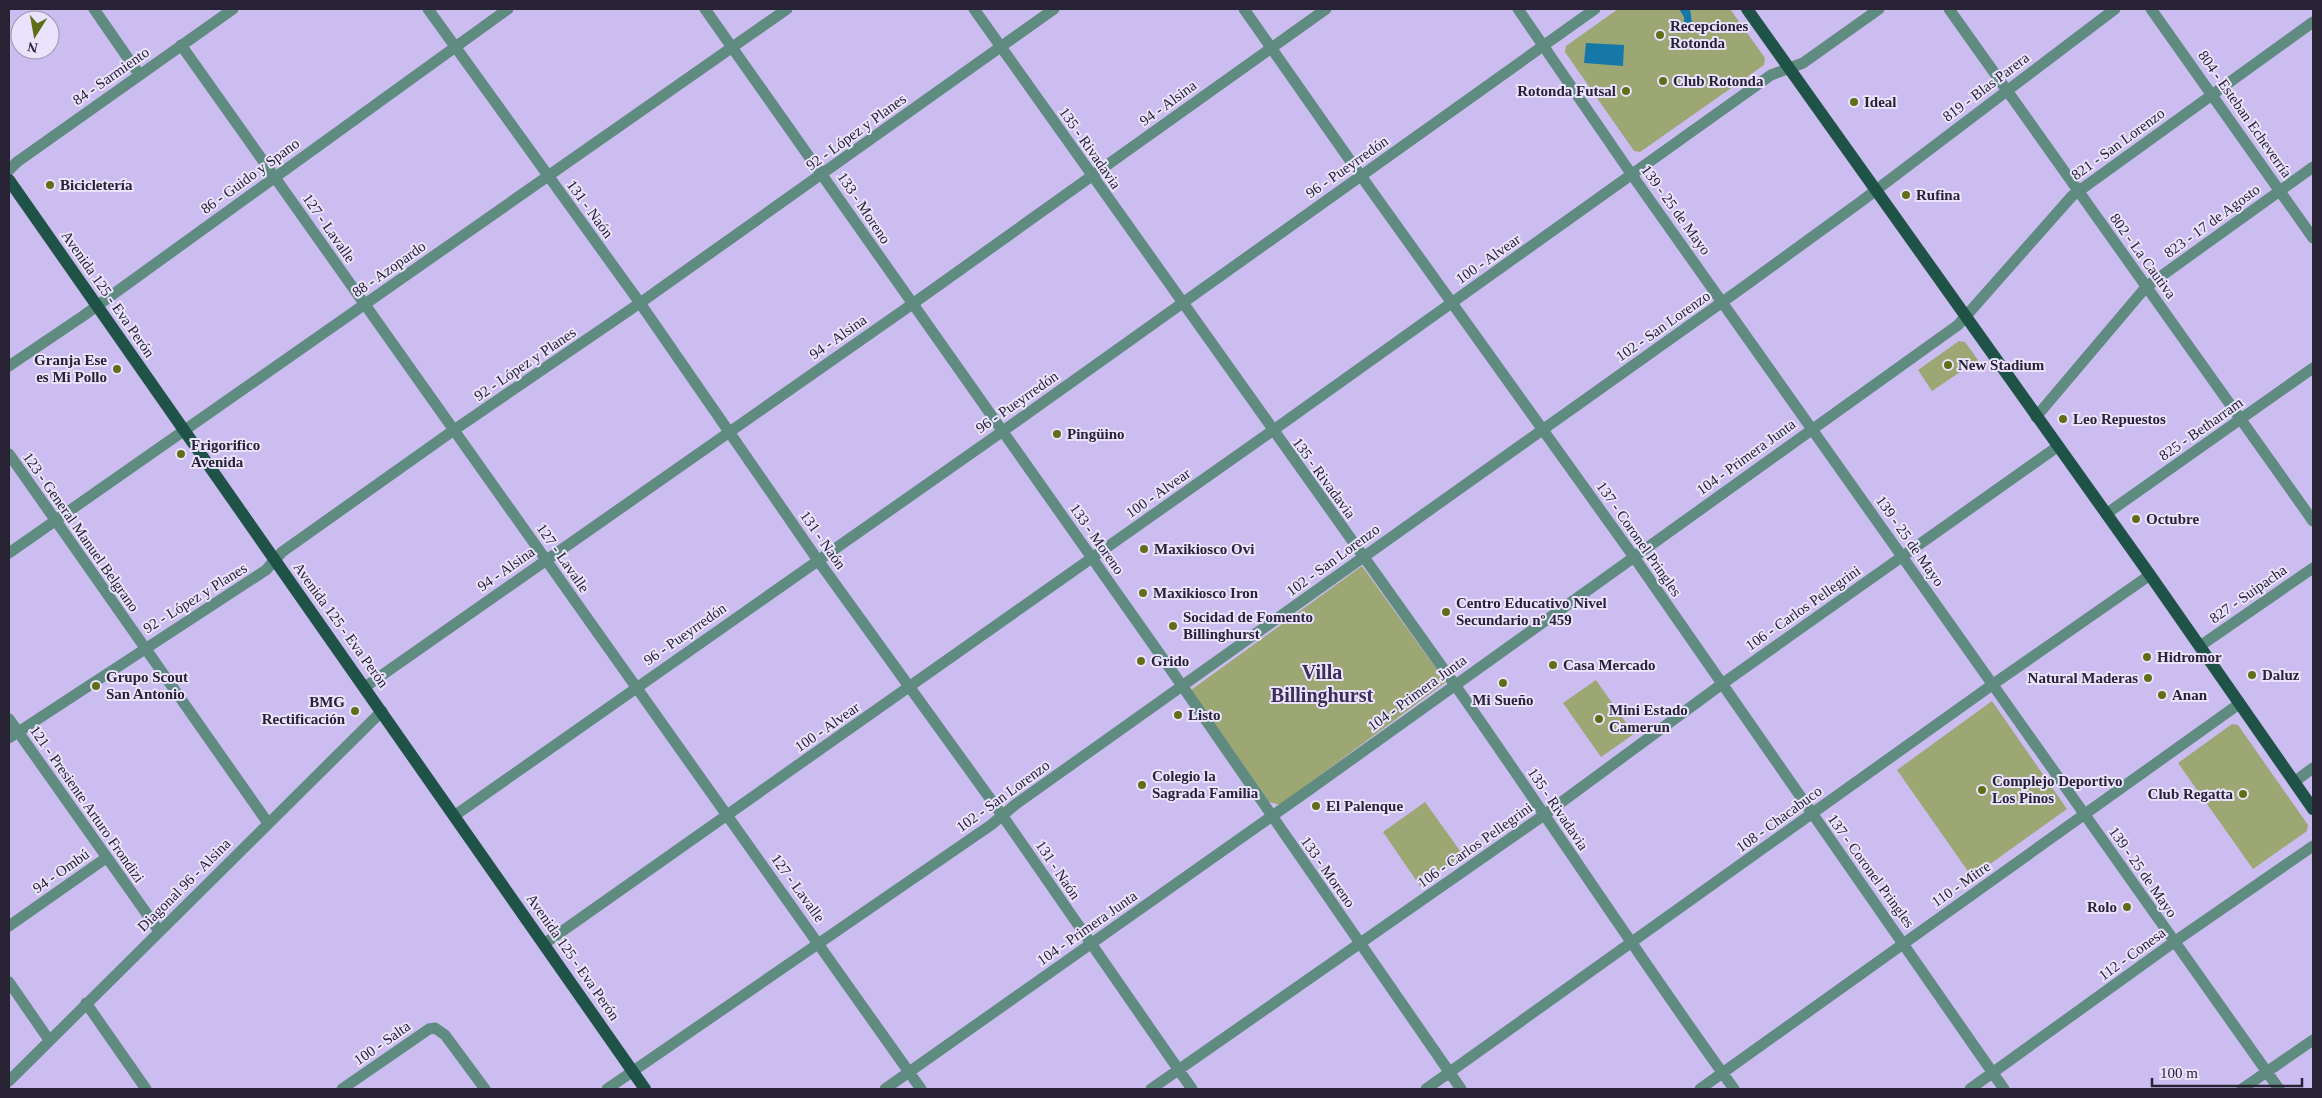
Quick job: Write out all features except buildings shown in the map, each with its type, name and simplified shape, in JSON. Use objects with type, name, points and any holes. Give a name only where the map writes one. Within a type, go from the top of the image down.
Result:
[{"type":"main road","points":[[1746,9],[2150,575],[2313,808]]},
{"type":"main road","name":"Avenida 125 - Eva Perón","points":[[9,180],[95,306],[382,711],[645,1089]]},
{"type":"street","points":[[94,9],[139,74]]},
{"type":"street","name":"84 - Sarmiento","points":[[9,170],[17,162],[232,9]]},
{"type":"street","name":"131 - Naón","points":[[428,9],[640,304],[817,559],[1002,815],[1192,1089]]},
{"type":"street","name":"86 - Guido y Spano","points":[[9,366],[508,9]]},
{"type":"street","name":"133 - Moreno","points":[[705,9],[823,175],[911,305],[1003,431],[1092,558],[1461,1089]]},
{"type":"street","name":"88 - Azopardo","points":[[9,553],[787,9]]},
{"type":"street","name":"135 - Rivadavia","points":[[974,9],[1272,431],[1454,684],[1734,1089]]},
{"type":"street","name":"92 - López y Planes","points":[[13,735],[252,579],[282,552],[454,430],[640,304],[1054,9]]},
{"type":"street","name":"137 - Coronel Pringles","points":[[1244,9],[1361,176],[1634,557],[2004,1089]]},
{"type":"street","name":"94 - Alsina","points":[[365,687],[911,305],[1326,9]]},
{"type":"street","name":"139 - 25 de Mayo","points":[[1518,9],[1632,175],[2279,1089]]},
{"type":"street","name":"96 - Pueyrredón","points":[[454,816],[817,559],[1003,431],[1595,9]]},
{"type":"street","name":"100 - Alvear","points":[[544,944],[728,816],[1772,75],[1804,63],[1879,9]]},
{"type":"street","name":"802 - La Cautiva","points":[[1949,9],[2313,520]]},
{"type":"street","name":"819 - Blas Parera","points":[[1875,190],[2115,9]]},
{"type":"street","name":"804 - Esteban Echeverría","points":[[2151,9],[2313,238]]},
{"type":"street","name":"821 - San Lorenzo","points":[[1965,318],[2078,192],[2313,22]]},
{"type":"street","name":"127 - Lavalle","points":[[180,45],[921,1089]]},
{"type":"street","name":"823 - 17 de Agosto","points":[[2036,417],[2146,287],[2313,167]]},
{"type":"street","name":"102 - San Lorenzo","points":[[607,1089],[1002,815],[1543,430],[1875,190]]},
{"type":"street","name":"104 - Primera Junta","points":[[885,1089],[1634,557],[1965,318]]},
{"type":"street","name":"825 - Betharram","points":[[2106,514],[2313,368]]},
{"type":"street","name":"106 - Carlos Pellegrini","points":[[1151,1089],[1544,815],[1722,684],[2057,447]]},
{"type":"street","name":"123 - General Manuel Belgrano","points":[[9,454],[268,823]]},
{"type":"street","name":"827 - Suipacha","points":[[2200,646],[2313,568]]},
{"type":"street","name":"108 - Chacabuco","points":[[1426,1089],[1992,684],[2150,575]]},
{"type":"street","name":"110 - Mitre","points":[[1700,1089],[2239,704]]},
{"type":"street","name":"Diagonal 96 - Alsina","points":[[9,1081],[382,711]]},
{"type":"street","name":"121 - Presiente Arturo Frondizi","points":[[9,719],[13,735],[159,931]]},
{"type":"street","points":[[2294,782],[2313,768]]},
{"type":"street","name":"112 - Conesa","points":[[1970,1089],[2174,942],[2313,846]]},
{"type":"street","name":"94 - Ombú","points":[[9,926],[106,858]]},
{"type":"street","points":[[9,982],[49,1040]]},
{"type":"street","points":[[86,1003],[146,1089]]},
{"type":"street","name":"100 - Salta","points":[[342,1089],[429,1029],[440,1030],[485,1089]]},
{"type":"street","points":[[2242,1089],[2313,1040]]},
{"type":"green space","name":"Club Rotonda","points":[[1618,9],[1730,9],[1765,58],[1764,65],[1640,152],[1634,151],[1565,52],[1566,46]]},
{"type":"green space","name":"New Stadium","points":[[1959,341],[1965,342],[1978,360],[1932,391],[1918,370]]},
{"type":"green space","points":[[1362,566],[1446,682],[1280,805],[1269,802],[1191,690]]},
{"type":"green space","name":"Mini Estado Camerun","points":[[1596,680],[1634,734],[1601,757],[1563,703]]},
{"type":"green space","name":"Complejo Deportivo Los Pinos","points":[[1992,701],[2067,809],[1972,877],[1897,770]]},
{"type":"green space","name":"Club Regatta","points":[[2232,724],[2238,725],[2308,825],[2307,831],[2253,869],[2178,763]]},
{"type":"green space","points":[[1425,802],[1463,855],[1420,886],[1383,832]]},
{"type":"water","points":[[1679,9],[1690,9],[1692,23],[1689,26],[1684,24],[1684,17]]},
{"type":"water","points":[[1586,43],[1624,45],[1623,66],[1584,63]]},
{"type":"place","name":"Recepciones Rotonda","points":[[1660,35]]},
{"type":"place","name":"Club Rotonda","points":[[1663,81]]},
{"type":"place","name":"Rotonda Futsal","points":[[1626,91]]},
{"type":"place","name":"Ideal","points":[[1854,102]]},
{"type":"place","name":"Bicicletería","points":[[50,185]]},
{"type":"place","name":"Rufina","points":[[1906,195]]},
{"type":"place","name":"New Stadium","points":[[1948,365]]},
{"type":"place","name":"Granja Ese es Mi Pollo","points":[[117,369]]},
{"type":"place","name":"Leo Repuestos","points":[[2063,419]]},
{"type":"place","name":"Pingüino","points":[[1057,434]]},
{"type":"place","name":"Frigorifico Avenida","points":[[181,454]]},
{"type":"place","name":"Octubre","points":[[2136,519]]},
{"type":"place","name":"Maxikiosco Ovi","points":[[1144,549]]},
{"type":"place","name":"Maxikiosco Iron","points":[[1143,593]]},
{"type":"place","name":"Centro Educativo Nivel Secundario nº 459","points":[[1446,612]]},
{"type":"place","name":"Socidad de Fomento Billinghurst","points":[[1173,626]]},
{"type":"place","name":"Hidromor","points":[[2147,657]]},
{"type":"place","name":"Grido","points":[[1141,661]]},
{"type":"place","name":"Casa Mercado","points":[[1553,665]]},
{"type":"place","name":"Daluz","points":[[2252,675]]},
{"type":"place","name":"Natural Maderas","points":[[2148,678]]},
{"type":"place","name":"Mi Sueño","points":[[1503,683]]},
{"type":"place","name":"Grupo Scout San Antonio","points":[[96,686]]},
{"type":"place","name":"Anan","points":[[2162,695]]},
{"type":"place","name":"BMG Rectificación","points":[[355,711]]},
{"type":"place","name":"Listo","points":[[1178,715]]},
{"type":"place","name":"Mini Estado Camerun","points":[[1599,719]]},
{"type":"place","name":"Colegio la Sagrada Familia","points":[[1142,785]]},
{"type":"place","name":"Complejo Deportivo Los Pinos","points":[[1982,790]]},
{"type":"place","name":"Club Regatta","points":[[2243,794]]},
{"type":"place","name":"El Palenque","points":[[1316,806]]},
{"type":"place","name":"Rolo","points":[[2127,907]]},
{"type":"district","name":"Villa Billinghurst","points":[[1322,684]]}]
